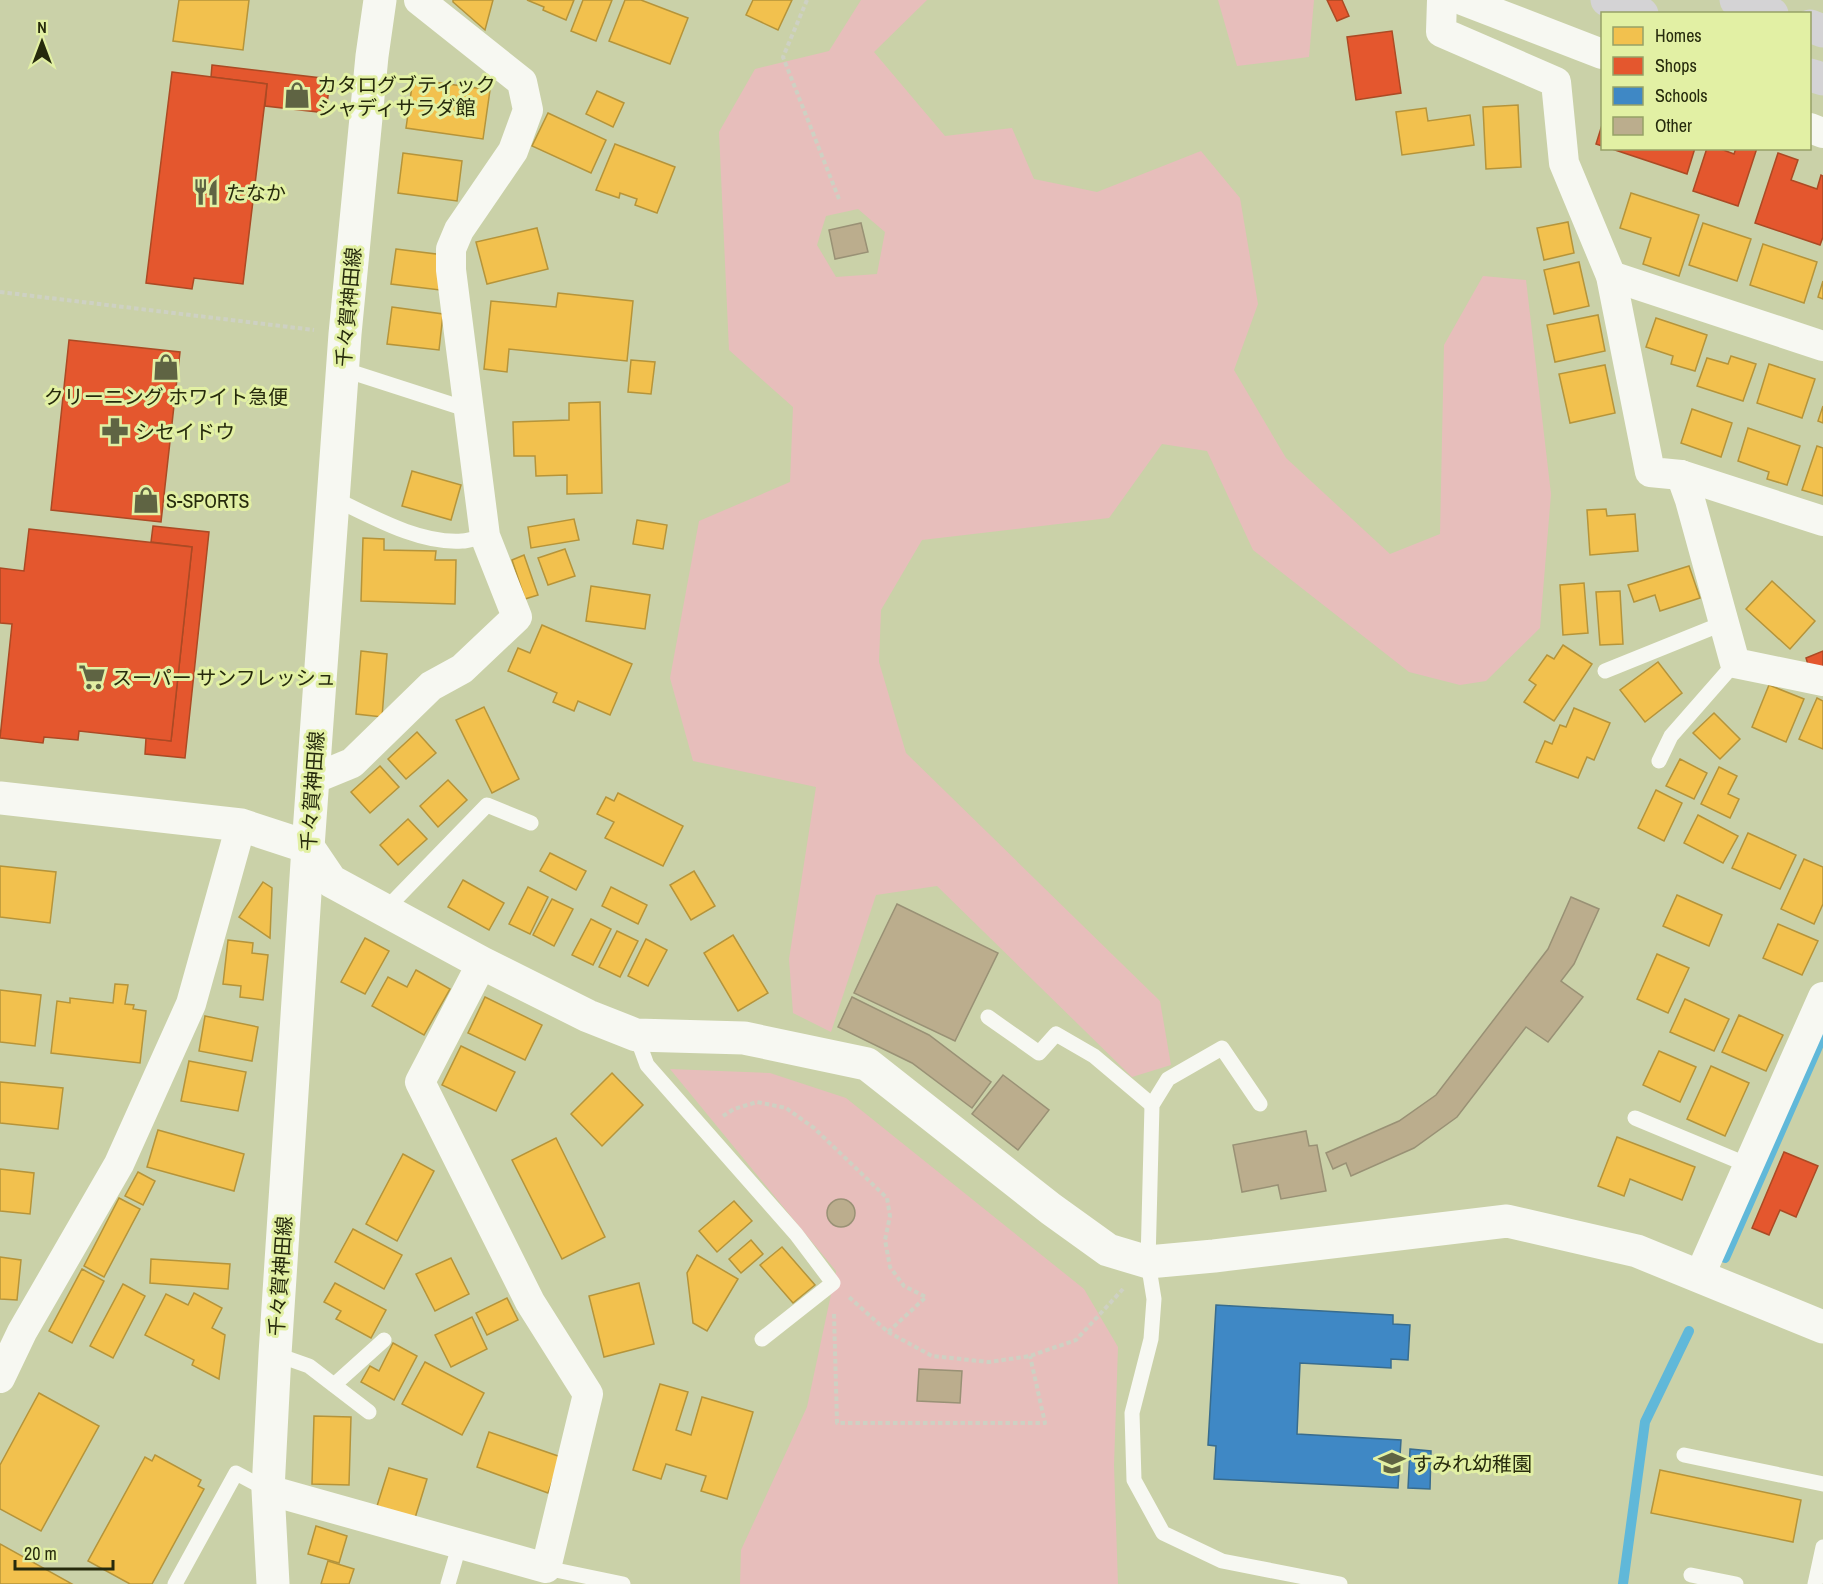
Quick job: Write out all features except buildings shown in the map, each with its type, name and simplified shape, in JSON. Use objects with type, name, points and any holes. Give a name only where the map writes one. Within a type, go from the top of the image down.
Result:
[{"type":"highway","points":[[1607,0],[1637,12]]},
{"type":"highway","points":[[1736,0],[1767,12]]},
{"type":"street","name":"千々賀神田線","points":[[273,1584],[268,1490],[308,848],[342,369],[372,56],[380,0]]},
{"type":"street","points":[[313,779],[352,763],[430,686],[462,669],[517,617],[485,536],[451,270],[451,249],[459,230],[513,151],[528,110],[522,82],[419,0]]},
{"type":"street","points":[[1442,0],[1441,32],[1556,82],[1564,163],[1611,276],[1650,472],[1681,475],[1823,521]]},
{"type":"street","points":[[1462,0],[1601,54]]},
{"type":"street","points":[[1611,276],[1823,346]]},
{"type":"street","points":[[1681,475],[1735,663],[1823,681]]},
{"type":"street","points":[[0,798],[241,825],[308,848],[331,881],[482,963],[588,1016],[636,1035],[744,1038],[867,1064],[1051,1209],[1108,1250],[1148,1262],[1507,1221],[1637,1251],[1823,1327]]},
{"type":"street","points":[[0,1378],[11,1331],[119,1164],[191,1004],[241,825]]},
{"type":"street","points":[[268,1490],[546,1568],[588,1394],[530,1302],[420,1082],[482,963]]},
{"type":"street","points":[[1699,1277],[1823,997]]},
{"type":"lane","points":[[342,369],[469,410]]},
{"type":"lane","points":[[333,498],[398,528],[432,539],[462,541],[485,536]]},
{"type":"lane","points":[[1605,671],[1724,623]]},
{"type":"lane","points":[[1659,760],[1671,736],[1735,663]]},
{"type":"lane","points":[[385,910],[487,805],[531,823]]},
{"type":"lane","points":[[988,1017],[1039,1053],[1056,1034],[1095,1056],[1152,1106]]},
{"type":"lane","points":[[636,1035],[647,1065],[796,1234],[833,1283],[762,1339]]},
{"type":"lane","points":[[1260,1104],[1222,1048],[1168,1079],[1152,1106],[1148,1262],[1154,1299],[1151,1339],[1132,1413],[1134,1480],[1163,1533],[1222,1561],[1340,1584]]},
{"type":"lane","points":[[1635,1118],[1748,1165]]},
{"type":"lane","points":[[334,1385],[384,1340]]},
{"type":"lane","points":[[275,1354],[309,1366],[369,1412]]},
{"type":"lane","points":[[1684,1455],[1823,1484]]},
{"type":"lane","points":[[175,1584],[236,1473],[268,1490]]},
{"type":"lane","points":[[448,1584],[460,1543]]},
{"type":"lane","points":[[1815,1584],[1823,1547]]},
{"type":"lane","points":[[546,1568],[623,1584]]},
{"type":"lane","points":[[1691,1575],[1736,1584]]},
{"type":"path","points":[[807,0],[783,57],[838,199]]},
{"type":"path","points":[[0,292],[345,334]]},
{"type":"path","points":[[703,1129],[734,1109],[757,1102],[786,1108],[814,1128],[887,1198],[890,1216],[885,1240],[890,1267],[904,1286],[926,1297],[888,1332]]},
{"type":"path","points":[[833,1283],[888,1332],[932,1356],[989,1362],[1030,1356],[1076,1340],[1148,1262]]},
{"type":"path","points":[[833,1283],[837,1423],[1045,1423],[1030,1356]]},
{"type":"shaded area","points":[[861,0],[927,0],[874,52],[945,136],[1012,128],[1034,179],[1097,192],[1201,151],[1240,198],[1258,304],[1234,370],[1286,458],[1390,554],[1440,534],[1444,345],[1483,276],[1526,280],[1551,494],[1540,628],[1486,681],[1460,685],[1409,672],[1253,550],[1207,451],[1162,444],[1109,518],[922,540],[881,610],[879,662],[906,753],[1160,1001],[1171,1065],[1132,1077],[937,886],[876,895],[831,1032],[793,1013],[789,959],[816,787],[693,761],[670,678],[699,521],[790,482],[793,407],[729,350],[719,132],[755,69],[829,51]],"holes":[[[858,209],[885,232],[877,274],[836,277],[817,245],[826,216]]]},
{"type":"shaded area","points":[[1218,0],[1314,0],[1309,57],[1237,66]]},
{"type":"shaded area","points":[[670,1069],[770,1073],[846,1098],[1084,1289],[1118,1347],[1114,1465],[1118,1584],[740,1584],[741,1550],[807,1407],[836,1271]]},
{"type":"waterway","points":[[1725,1258],[1823,1035]]},
{"type":"waterway","points":[[1623,1584],[1645,1422],[1689,1331]]},
{"type":"place","name":"カタログブティック シャディサラダ館","points":[[297,95]]},
{"type":"place","name":"たなか","points":[[206,192]]},
{"type":"place","name":"クリーニング ホワイト急便","points":[[166,367]]},
{"type":"place","name":"シセイドウ","points":[[115,431]]},
{"type":"place","name":"S-SPORTS","points":[[146,500]]},
{"type":"place","name":"スーパー サンフレッシュ","points":[[92,677]]},
{"type":"place","name":"すみれ幼稚園","points":[[1392,1463]]}]
